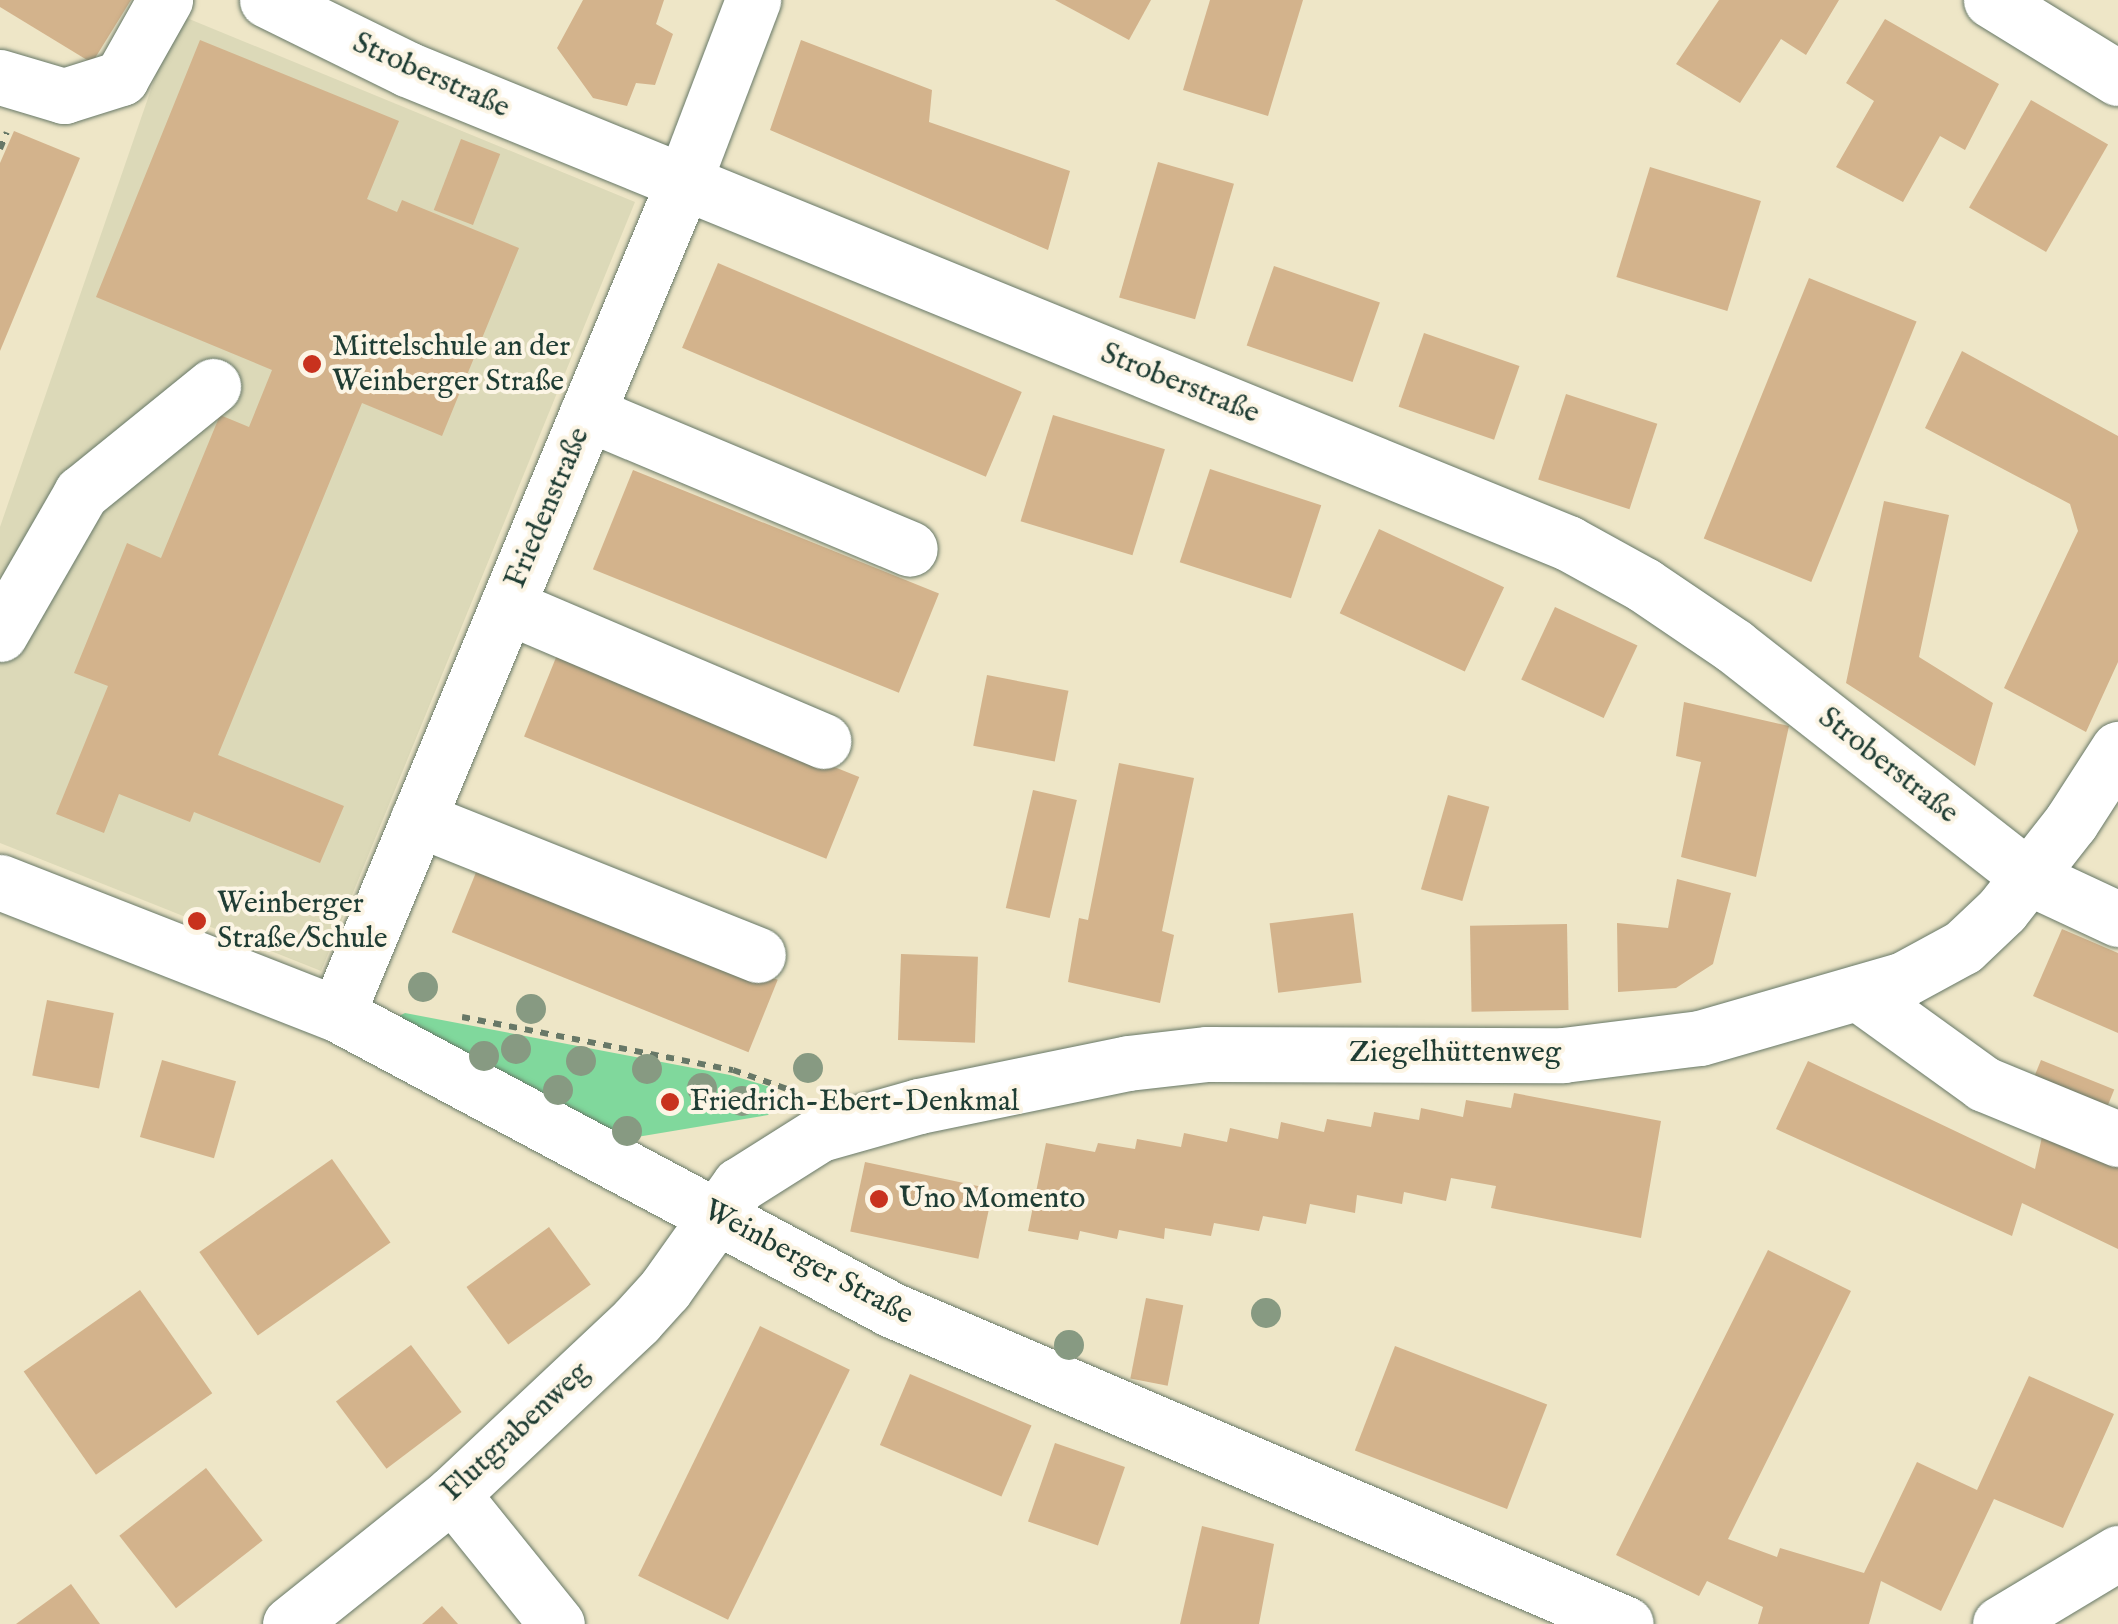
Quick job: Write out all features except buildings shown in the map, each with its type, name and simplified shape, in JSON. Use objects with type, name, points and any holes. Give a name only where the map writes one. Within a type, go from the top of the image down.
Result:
[{"type":"street","points":[[0,77],[64,96],[121,78],[165,0]]},
{"type":"street","name":"Stroberstraße","points":[[267,0],[406,69],[1568,543],[1644,585],[1734,646],[2030,878],[2118,919]]},
{"type":"street","name":"Friedenstraße","points":[[336,1014],[684,180],[754,0]]},
{"type":"street","points":[[1990,0],[2118,78]]},
{"type":"street","points":[[0,634],[81,493],[212,386]]},
{"type":"street","points":[[587,413],[910,549]]},
{"type":"street","points":[[507,606],[822,741]]},
{"type":"street","name":"Ziegelhüttenweg","points":[[716,1214],[753,1174],[820,1134],[919,1106],[1128,1063],[1299,1051],[1563,1055],[1700,1038],[1904,979],[1963,947],[2030,878],[2118,750]]},
{"type":"street","points":[[418,818],[758,955]]},
{"type":"street","name":"Weinberger Straße","points":[[0,882],[336,1014],[892,1310],[1626,1624]]},
{"type":"street","points":[[1858,993],[1984,1084],[2118,1140]]},
{"type":"street","name":"Flutgrabenweg","points":[[290,1624],[452,1494],[636,1321],[674,1277],[716,1214]]},
{"type":"street","points":[[452,1494],[558,1624]]},
{"type":"street","points":[[2000,1624],[2118,1553]]},
{"type":"path","points":[[450,1015],[760,1076],[793,1091],[820,1134]]},
{"type":"shaded area","name":"Mittelschule an der Weinberger Straße","points":[[177,14],[635,202],[321,971],[0,843],[0,527]]},
{"type":"green space","points":[[405,1013],[730,1075],[774,1088],[781,1101],[768,1115],[625,1139],[397,1017]]},
{"type":"place","name":"Mittelschule an der Weinberger Straße","points":[[312,364]]},
{"type":"place","name":"Weinberger Straße/Schule","points":[[197,921]]},
{"type":"place","name":"Friedrich-Ebert-Denkmal","points":[[670,1102]]},
{"type":"place","name":"Uno Momento","points":[[879,1199]]}]
